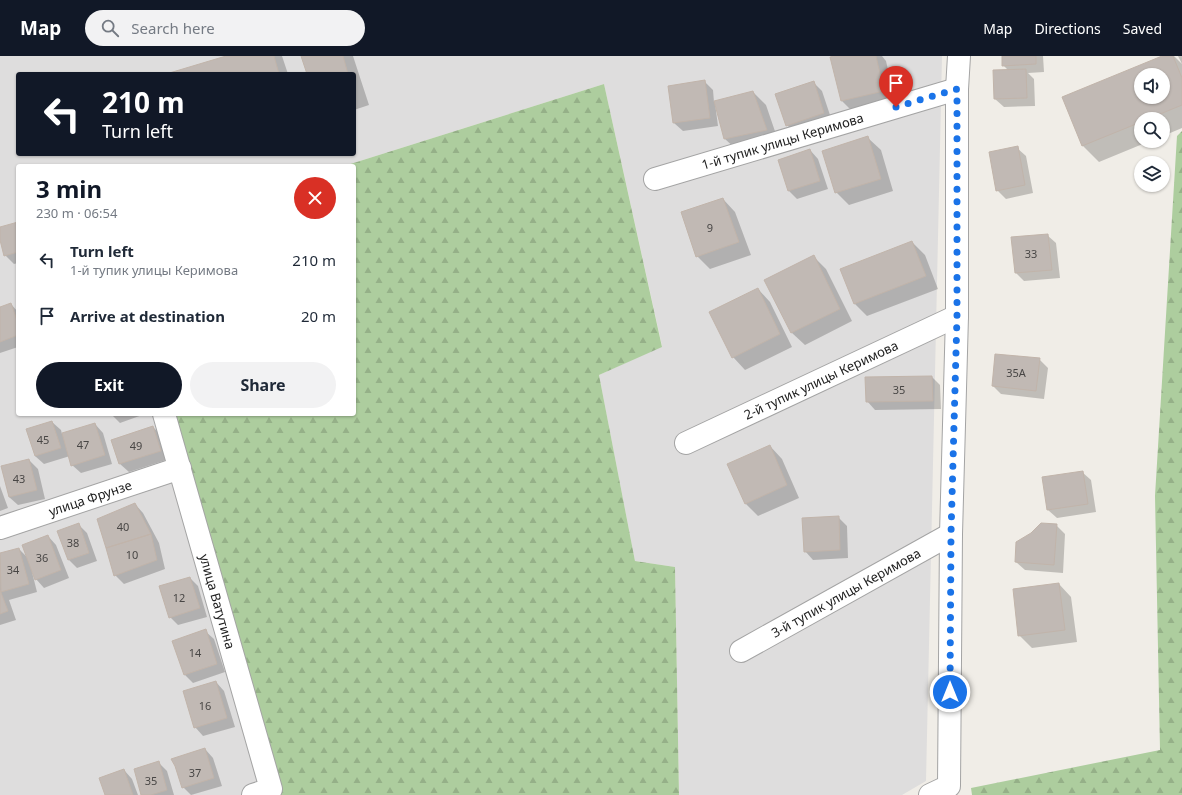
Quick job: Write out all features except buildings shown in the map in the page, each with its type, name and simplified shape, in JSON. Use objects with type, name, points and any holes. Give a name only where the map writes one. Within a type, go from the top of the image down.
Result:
[{"type":"street","points":[[930,795],[949,786],[951,534],[957,316],[957,89],[959,56]]},
{"type":"street","name":"1-й тупик улицы Керимова","points":[[655,179],[957,89]]},
{"type":"street","name":"2-й тупик улицы Керимова","points":[[686,443],[957,316]]},
{"type":"street","name":"улица Ватутина","points":[[165,416],[180,468],[262,792]]},
{"type":"street","name":"улица Фрунзе","points":[[0,528],[180,468]]},
{"type":"street","name":"3-й тупик улицы Керимова","points":[[741,652],[951,534]]},
{"type":"shaded area","points":[[0,56],[942,56],[926,781],[902,795],[679,795],[675,567],[635,561],[599,375],[662,346],[604,84],[350,164],[16,164],[16,416],[171,416],[278,795],[0,795]]},
{"type":"green space","points":[[604,84],[662,347],[599,375],[635,561],[675,567],[679,795],[278,795],[171,416],[356,416],[356,164],[350,164]]},
{"type":"green space","points":[[1182,131],[1182,795],[972,795],[971,788],[1160,750],[1155,496],[1177,136]]},
{"type":"route","points":[[896,107],[957,89],[957,316],[951,534],[950,692]]}]
